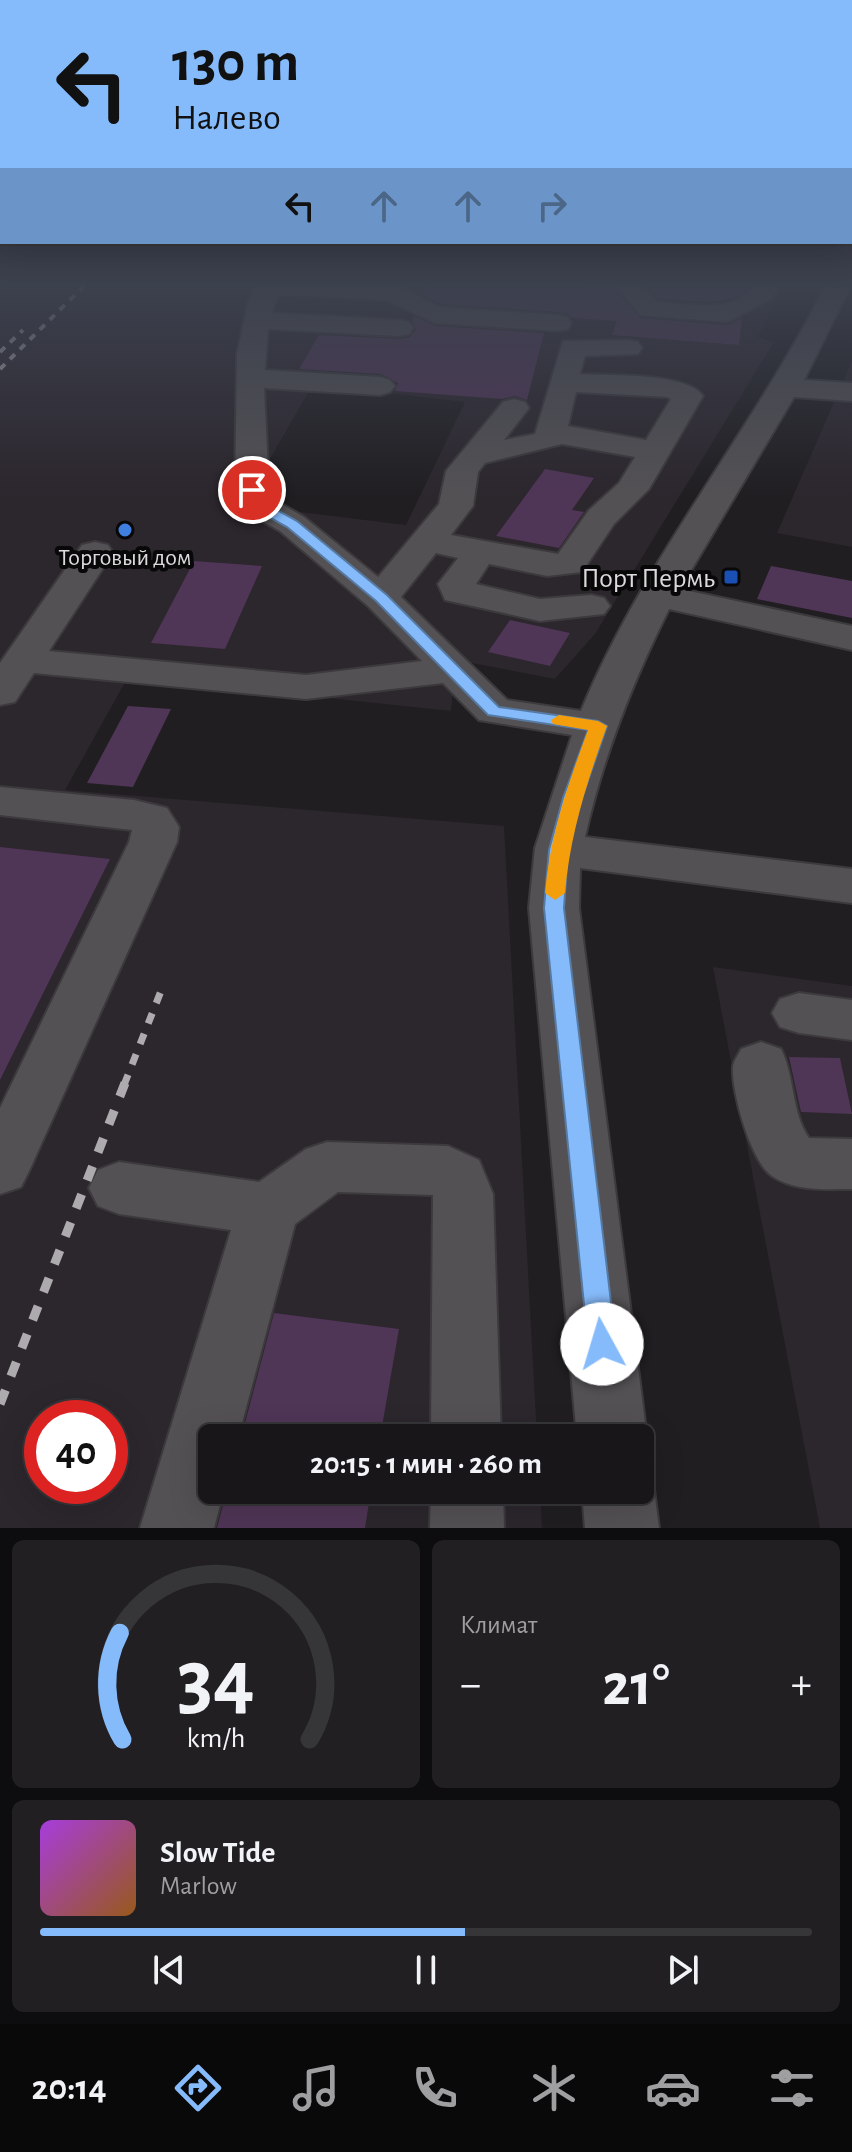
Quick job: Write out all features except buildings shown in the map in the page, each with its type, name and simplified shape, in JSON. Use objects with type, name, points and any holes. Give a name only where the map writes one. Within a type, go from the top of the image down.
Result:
[{"type":"street","points":[[255,354],[251,378],[252,490],[263,508],[292,524],[381,598],[494,711],[598,726]]},
{"type":"street","points":[[475,456],[544,443],[553,433],[571,354]]},
{"type":"street","points":[[610,1424],[554,908],[559,850],[572,798],[598,726],[657,595],[802,354]]},
{"type":"street","points":[[251,378],[380,386]]},
{"type":"street","points":[[428,541],[547,565],[569,564],[601,517],[632,489],[688,400],[686,392],[564,382]]},
{"type":"street","points":[[784,388],[852,392]]},
{"type":"street","points":[[381,598],[456,506],[462,471],[514,408]]},
{"type":"street","points":[[553,433],[656,451]]},
{"type":"street","points":[[480,552],[455,588],[471,606],[540,610],[591,606]]},
{"type":"street","points":[[13,670],[95,553]]},
{"type":"street","points":[[657,595],[852,638]]},
{"type":"street","points":[[13,670],[306,687],[453,670]]},
{"type":"street","points":[[0,801],[134,815],[151,819],[156,827],[153,842],[0,1169]]},
{"type":"street","points":[[559,850],[852,886]]},
{"type":"street","points":[[799,1013],[852,1020]]},
{"type":"street","points":[[761,1064],[777,1136],[785,1154],[797,1161],[814,1164],[852,1164]]},
{"type":"street","points":[[177,1528],[268,1209],[327,1167],[429,1168],[448,1171],[458,1178],[463,1194],[466,1424]]},
{"type":"street","points":[[119,1188],[268,1209]]},
{"type":"street","points":[[467,1504],[467,1528]]},
{"type":"street","points":[[619,1504],[622,1528]]},
{"type":"shaded area","points":[[0,354],[766,354],[595,634],[555,679],[456,660],[451,711],[128,677],[65,790],[504,826],[536,1424],[198,1424],[198,1504],[541,1504],[542,1528],[0,1528]],"holes":[[[313,384],[465,402],[406,525],[291,511],[258,493],[259,478]]]},
{"type":"shaded area","points":[[852,361],[852,547],[777,533]]},
{"type":"shaded area","points":[[713,967],[852,986],[852,1528],[820,1528]]},
{"type":"railway","points":[[0,369],[15,354]]},
{"type":"railway","points":[[124,1085],[161,991]]},
{"type":"railway","points":[[0,1404],[125,1083]]},
{"type":"slow traffic","points":[[555,893],[559,850],[572,798],[598,726],[559,720]]},
{"type":"place","name":"Торговый дом","points":[[125,530]]},
{"type":"place","name":"Порт Пермь","points":[[731,577]]},
{"type":"route","points":[[252,490],[263,508],[292,524],[381,598],[494,711],[598,726],[572,798],[559,850],[554,908],[602,1344]]}]
